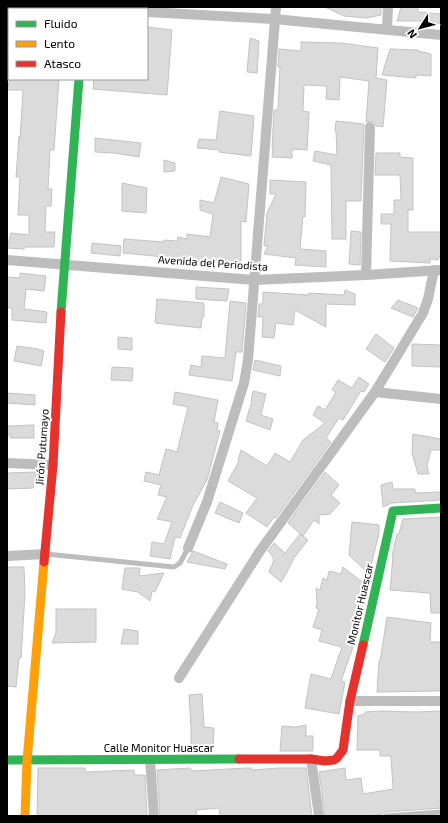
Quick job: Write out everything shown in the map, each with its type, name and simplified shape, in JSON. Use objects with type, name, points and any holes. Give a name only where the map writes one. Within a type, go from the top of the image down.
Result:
[{"type":"street","points":[[66,7],[84,8]]},
{"type":"street","points":[[188,548],[207,502],[244,383],[248,360],[276,7]]},
{"type":"street","points":[[387,29],[388,7]]},
{"type":"street","points":[[148,12],[274,19],[441,35]]},
{"type":"street","name":"Jirón Putumayo","points":[[25,816],[27,761],[53,465],[64,264],[79,80]]},
{"type":"street","points":[[366,275],[370,127]]},
{"type":"street","name":"Avenida del Periodista","points":[[7,260],[254,280],[437,270]]},
{"type":"street","points":[[179,678],[260,551],[375,392],[423,312],[437,270]]},
{"type":"street","points":[[375,392],[441,399]]},
{"type":"street","points":[[7,463],[53,465]]},
{"type":"street","name":"Monitor Huascar","points":[[343,750],[350,701],[393,511],[441,508]]},
{"type":"street","points":[[7,556],[46,554]]},
{"type":"street","points":[[350,701],[441,701]]},
{"type":"street","name":"Calle Monitor Huascar","points":[[7,760],[311,759],[328,761],[335,760],[343,750]]},
{"type":"street","points":[[311,759],[319,816]]},
{"type":"street","points":[[150,760],[154,816]]},
{"type":"lane","points":[[46,554],[174,567],[180,562],[188,548]]},
{"type":"lane","points":[[386,816],[441,812]]},
{"type":"building","points":[[325,7],[381,7],[381,15],[366,18],[344,16]]},
{"type":"building","points":[[401,7],[418,7],[418,12],[441,14],[441,23],[422,25],[423,21],[397,21]]},
{"type":"building","points":[[148,27],[172,30],[167,95],[93,89],[94,80],[148,80]]},
{"type":"building","points":[[250,38],[259,41],[257,73],[247,72]]},
{"type":"building","points":[[301,42],[341,43],[378,48],[376,78],[387,80],[383,127],[376,126],[374,122],[371,121],[366,122],[369,81],[340,77],[339,100],[326,99],[327,86],[304,85],[303,111],[309,112],[307,150],[292,149],[292,158],[272,157],[274,110],[278,110],[280,67],[278,67],[279,49],[301,51]]},
{"type":"building","points":[[390,49],[418,50],[431,54],[431,76],[416,75],[416,78],[382,75]]},
{"type":"building","points":[[10,80],[59,80],[54,150],[50,150],[48,189],[52,189],[51,206],[46,206],[45,232],[55,232],[54,247],[25,247],[24,249],[7,248],[11,233],[29,235],[29,215],[18,215],[20,177],[16,177],[23,90],[7,90]]},
{"type":"building","points":[[220,111],[254,116],[251,156],[219,152],[220,150],[197,148],[199,139],[216,140]]},
{"type":"building","points":[[336,121],[364,124],[361,201],[346,201],[346,239],[332,239],[331,165],[313,161],[315,151],[337,155],[335,131]]},
{"type":"building","points":[[95,138],[141,143],[139,157],[95,152]]},
{"type":"building","points":[[376,153],[400,153],[400,157],[413,158],[413,210],[408,210],[408,232],[441,232],[441,252],[438,260],[430,259],[430,263],[390,261],[391,224],[381,224],[381,214],[394,214],[394,200],[401,200],[400,175],[375,175]]},
{"type":"building","points":[[164,160],[175,163],[175,171],[164,172]]},
{"type":"building","points":[[221,177],[249,184],[246,222],[241,221],[241,264],[215,259],[215,262],[123,253],[124,239],[164,242],[164,240],[177,241],[178,237],[187,239],[187,234],[210,237],[213,214],[200,210],[200,200],[214,203]]},
{"type":"building","points":[[270,180],[306,182],[305,217],[303,216],[300,249],[326,251],[326,267],[295,265],[296,258],[264,254],[268,246],[264,246],[267,213],[276,194],[270,194]]},
{"type":"building","points":[[122,183],[147,188],[146,213],[122,211]]},
{"type":"building","points":[[351,231],[361,232],[360,265],[349,264]]},
{"type":"building","points":[[92,243],[121,246],[120,256],[91,253]]},
{"type":"building","points":[[20,273],[46,276],[44,291],[26,289],[24,309],[47,312],[46,323],[12,320],[12,308],[7,308],[7,277],[20,278]]},
{"type":"building","points":[[196,287],[229,289],[227,301],[196,299]]},
{"type":"building","points":[[345,290],[355,294],[355,305],[326,304],[326,327],[295,310],[293,325],[276,323],[274,338],[262,337],[263,317],[258,317],[259,304],[263,304],[263,292],[309,295],[309,293],[344,295]]},
{"type":"building","points":[[157,299],[204,303],[204,317],[202,317],[201,328],[155,323]]},
{"type":"building","points":[[398,300],[418,308],[413,317],[391,308]]},
{"type":"building","points":[[230,301],[246,303],[242,352],[236,352],[232,381],[189,375],[191,365],[201,367],[202,356],[225,358]]},
{"type":"building","points":[[376,334],[394,348],[385,362],[366,349]]},
{"type":"building","points":[[118,337],[132,338],[132,350],[118,349]]},
{"type":"building","points":[[412,344],[441,345],[441,367],[412,366]]},
{"type":"building","points":[[17,346],[44,351],[41,366],[14,361]]},
{"type":"building","points":[[255,360],[281,366],[280,376],[253,370]]},
{"type":"building","points":[[112,367],[133,368],[132,381],[111,380]]},
{"type":"building","points":[[359,377],[369,384],[364,392],[361,391],[343,420],[339,418],[326,438],[331,442],[276,518],[274,517],[267,527],[246,513],[257,498],[228,481],[239,461],[241,450],[267,466],[275,453],[290,462],[303,440],[325,423],[313,415],[318,406],[325,410],[336,392],[332,390],[338,380],[352,388]]},
{"type":"building","points":[[253,391],[266,394],[261,415],[273,419],[270,430],[246,421],[252,401]]},
{"type":"building","points":[[175,392],[218,400],[214,422],[218,423],[217,430],[220,431],[207,480],[193,505],[180,538],[175,537],[170,559],[150,556],[152,542],[164,544],[172,522],[157,519],[167,497],[158,495],[161,485],[144,481],[146,472],[159,475],[166,449],[177,452],[188,407],[173,404]]},
{"type":"building","points":[[7,393],[35,395],[35,405],[7,403]]},
{"type":"building","points":[[34,425],[34,438],[10,438],[10,435],[7,435],[7,426]]},
{"type":"building","points":[[413,434],[441,439],[441,450],[431,450],[427,466],[429,474],[418,474],[412,453]]},
{"type":"building","points":[[37,472],[33,488],[7,489],[7,473]]},
{"type":"building","points":[[325,472],[339,485],[331,495],[340,503],[330,514],[319,515],[319,524],[314,520],[303,536],[288,523]]},
{"type":"building","points":[[392,482],[393,489],[415,489],[415,493],[441,492],[441,500],[392,503],[383,507],[381,485]]},
{"type":"building","points":[[220,502],[243,513],[239,523],[215,513]]},
{"type":"building","points":[[441,517],[441,613],[431,613],[430,593],[390,590],[392,556],[397,534],[399,534],[403,519]]},
{"type":"building","points":[[352,522],[379,525],[379,533],[369,574],[349,555]]},
{"type":"building","points":[[300,534],[308,540],[294,558],[281,582],[269,572],[274,560],[268,551],[274,543],[285,553]]},
{"type":"building","points":[[193,551],[227,564],[225,569],[187,562]]},
{"type":"building","points":[[7,567],[24,567],[25,594],[21,658],[19,658],[16,687],[7,686]]},
{"type":"building","points":[[343,567],[366,585],[364,589],[366,590],[352,650],[341,681],[345,682],[339,714],[305,708],[311,674],[331,679],[342,647],[319,641],[322,630],[313,627],[319,609],[316,608],[316,588],[320,590],[323,578],[327,580],[329,571],[341,574]]},
{"type":"building","points":[[125,568],[140,568],[139,576],[164,573],[155,592],[152,591],[150,601],[138,592],[122,589]]},
{"type":"building","points":[[56,609],[96,609],[96,642],[52,643],[56,633]]},
{"type":"building","points":[[387,617],[431,623],[430,642],[441,642],[441,691],[377,692],[379,661]]},
{"type":"building","points":[[124,629],[138,631],[138,644],[121,644]]},
{"type":"building","points":[[202,694],[204,727],[214,728],[213,751],[191,751],[189,695]]},
{"type":"building","points":[[441,711],[441,808],[386,812],[370,816],[325,816],[319,772],[345,768],[346,780],[361,778],[363,794],[393,789],[391,756],[380,756],[380,750],[357,750],[358,716],[365,714],[365,712]]},
{"type":"building","points":[[306,725],[306,736],[313,736],[313,751],[280,751],[282,726],[295,727]]},
{"type":"building","points":[[38,768],[85,768],[85,772],[134,770],[135,775],[145,775],[147,816],[37,816]]},
{"type":"building","points":[[190,768],[192,771],[247,768],[251,768],[251,770],[306,768],[312,816],[220,816],[219,808],[196,810],[197,816],[160,816],[157,770]]},
{"type":"traffic: fast","points":[[61,312],[79,80]]},
{"type":"traffic: fast","points":[[363,645],[393,511],[441,508]]},
{"type":"traffic: fast","points":[[7,760],[239,759]]},
{"type":"traffic: slow","points":[[25,816],[27,761],[44,562]]},
{"type":"traffic: jam","points":[[44,562],[53,465],[61,312]]},
{"type":"traffic: jam","points":[[239,759],[311,759],[325,761],[334,760],[337,758],[343,750],[350,701],[363,645]]}]
